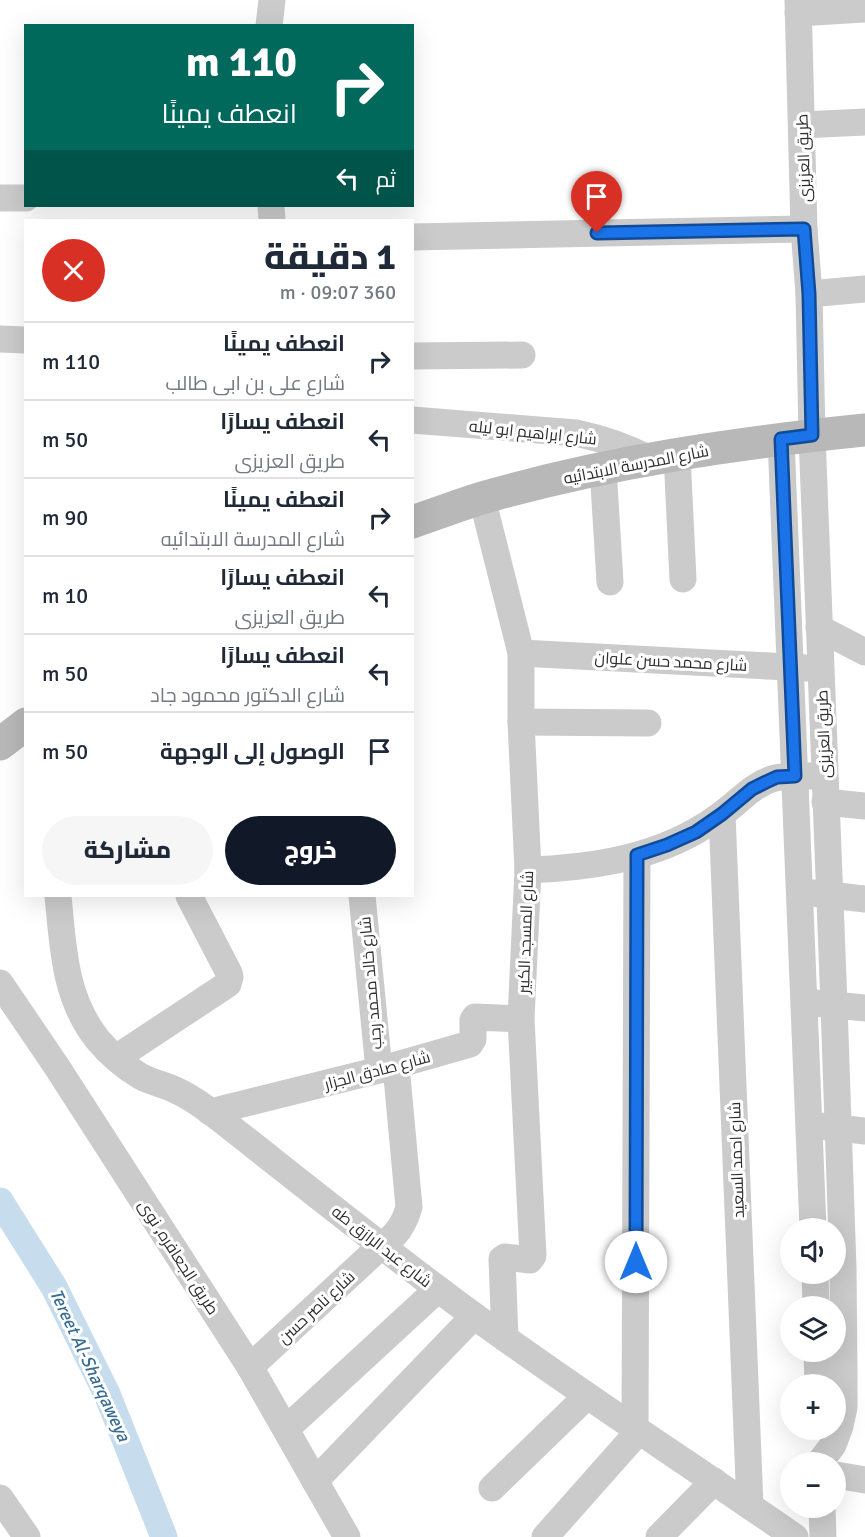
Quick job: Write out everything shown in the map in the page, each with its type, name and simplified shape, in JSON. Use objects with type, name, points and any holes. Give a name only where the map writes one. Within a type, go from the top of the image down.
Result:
[{"type":"street","points":[[269,24],[272,0]]},
{"type":"street","points":[[798,7],[865,9]]},
{"type":"street","name":"طريق العزيزى","points":[[798,7],[804,229],[809,294],[796,437],[790,667],[813,1218]]},
{"type":"street","points":[[802,124],[865,122]]},
{"type":"street","points":[[0,198],[24,198]]},
{"type":"street","points":[[414,237],[804,229]]},
{"type":"street","points":[[809,294],[865,289]]},
{"type":"street","points":[[0,339],[24,340]]},
{"type":"street","points":[[414,356],[522,355]]},
{"type":"street","name":"شارع ابراهيم ابو ليله","points":[[414,420],[576,433],[602,438],[664,457]]},
{"type":"street","name":"شارع المدرسة الابتدائيه","points":[[414,521],[482,498],[603,468],[796,437],[865,430]]},
{"type":"street","name":"طريق العزيزى","points":[[796,437],[819,628],[837,1128],[855,1373],[830,1452]]},
{"type":"street","points":[[664,457],[683,579]]},
{"type":"street","points":[[603,468],[610,582]]},
{"type":"street","name":"شارع المسجد الكبير","points":[[482,498],[521,653],[521,722],[528,870],[521,1019],[533,1256],[530,1260],[505,1257],[502,1259],[505,1338]]},
{"type":"street","points":[[819,628],[865,652]]},
{"type":"street","name":"شارع محمد حسن علوان","points":[[521,653],[821,669]]},
{"type":"street","points":[[521,722],[648,723]]},
{"type":"street","points":[[0,744],[24,726]]},
{"type":"street","points":[[528,870],[562,869],[600,864],[667,845],[696,832],[752,789],[777,777],[795,776],[865,806]]},
{"type":"street","name":"شارع احمد السعيد","points":[[722,814],[750,1506]]},
{"type":"street","points":[[545,1537],[637,1430],[637,855]]},
{"type":"street","points":[[800,892],[865,899]]},
{"type":"street","name":"شارع عبد الرازق طه","points":[[58,897],[64,963],[71,990],[82,1016],[98,1040],[116,1058],[141,1077],[178,1090],[210,1112],[474,1316],[587,1396],[795,1537]]},
{"type":"street","points":[[116,1058],[230,981],[229,974],[190,897]]},
{"type":"street","name":"شارع خالد محمد رجب","points":[[362,897],[409,1207],[406,1219],[399,1230],[381,1246]]},
{"type":"street","name":"طريق الجعافره, نوى","points":[[0,983],[57,1067],[250,1367],[347,1537]]},
{"type":"street","points":[[804,1002],[865,1008]]},
{"type":"street","name":"شارع صادق الجزار","points":[[210,1112],[387,1068],[470,1044],[473,1040],[475,1017],[521,1019]]},
{"type":"street","points":[[809,1126],[865,1131]]},
{"type":"street","name":"شارع ناصر حسن","points":[[250,1367],[381,1246]]},
{"type":"street","points":[[285,1429],[438,1289]]},
{"type":"street","points":[[315,1481],[474,1316]]},
{"type":"street","points":[[492,1488],[587,1396]]},
{"type":"street","points":[[846,1473],[865,1480]]},
{"type":"street","points":[[659,1537],[714,1481]]},
{"type":"street","points":[[0,1498],[27,1537]]},
{"type":"street","points":[[822,1518],[823,1537]]},
{"type":"waterway","name":"Tereet Al-Sharqaweya","points":[[0,1201],[54,1287],[107,1394],[164,1537]]},
{"type":"route","points":[[597,233],[804,229],[809,294],[812,435],[781,439],[795,776],[777,777],[752,789],[696,832],[637,855],[636,1262]]}]
